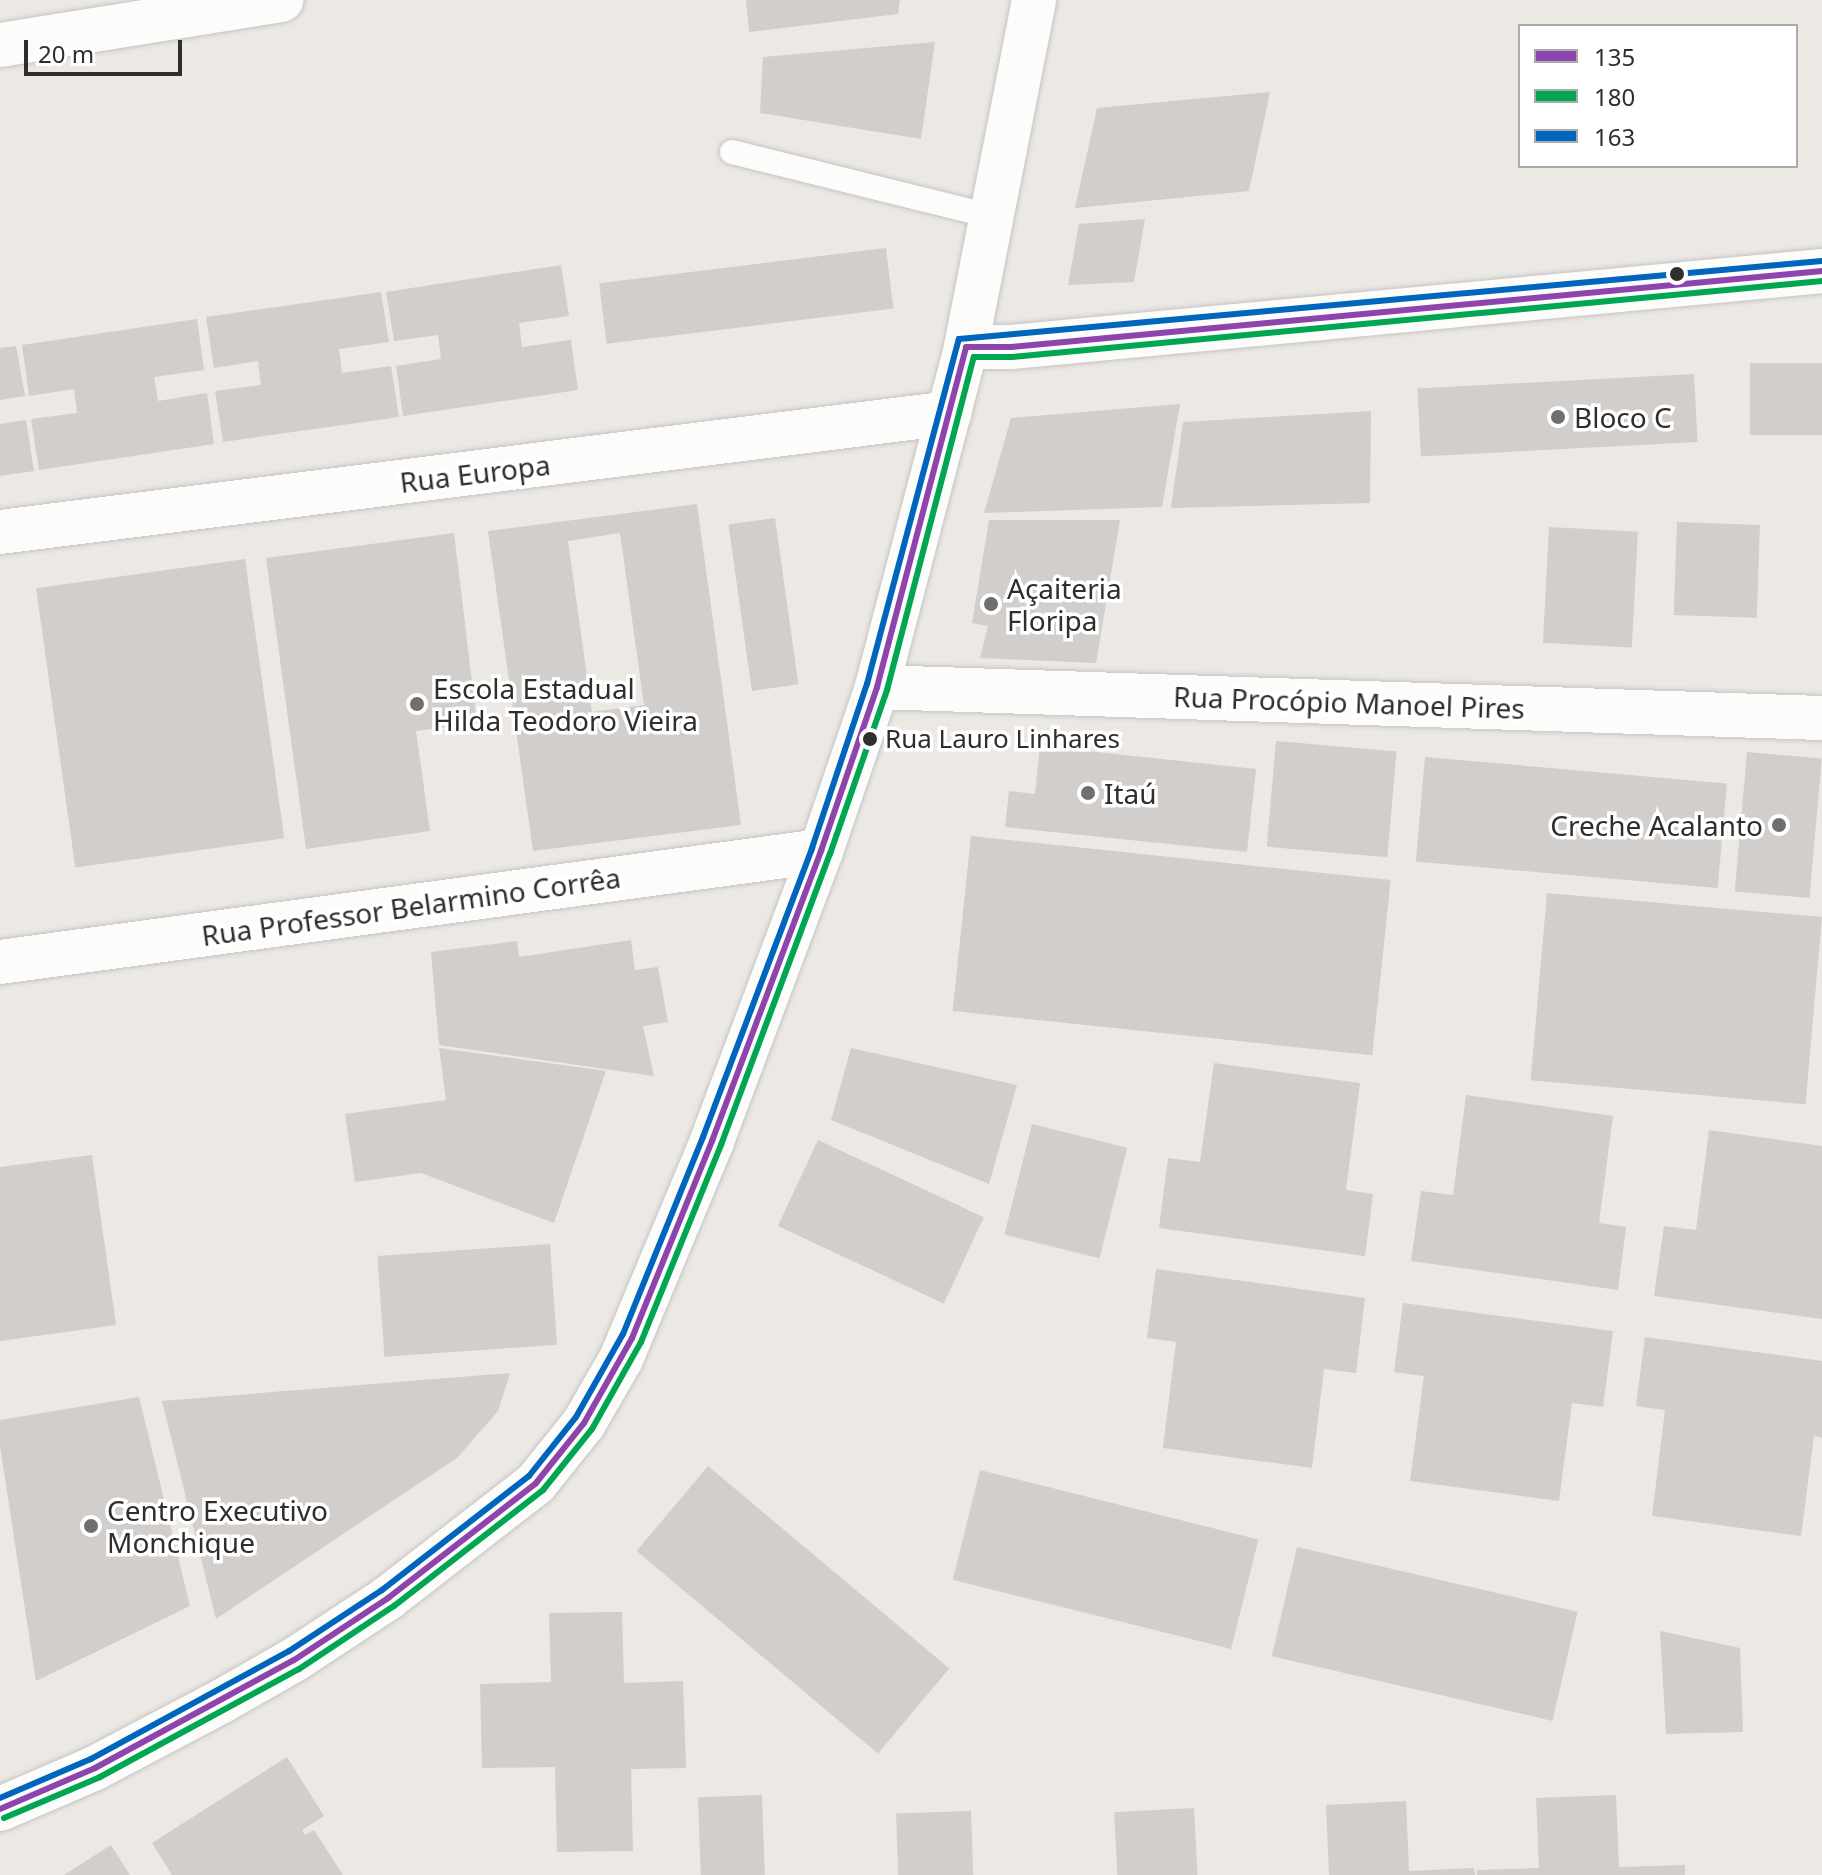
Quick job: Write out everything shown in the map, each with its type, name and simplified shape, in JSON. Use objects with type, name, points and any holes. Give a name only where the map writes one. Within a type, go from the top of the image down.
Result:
[{"type":"street","points":[[0,45],[281,0]]},
{"type":"street","points":[[0,1809],[95,1768],[294,1660],[388,1598],[536,1483],[584,1423],[632,1338],[712,1141],[821,851],[877,687],[966,347],[1034,0]]},
{"type":"street","points":[[966,347],[1042,344],[1822,271]]},
{"type":"street","name":"Rua Europa","points":[[0,532],[950,413]]},
{"type":"street","name":"Rua Procópio Manoel Pires","points":[[877,687],[1822,718]]},
{"type":"street","name":"Rua Professor Belarmino Corrêa","points":[[0,962],[821,851]]},
{"type":"lane","points":[[732,152],[991,216]]},
{"type":"building","points":[[746,0],[900,0],[898,14],[749,32]]},
{"type":"building","points":[[935,42],[921,139],[760,113],[763,57]]},
{"type":"building","points":[[1270,92],[1249,191],[1075,208],[1097,108]]},
{"type":"building","points":[[1145,219],[1134,282],[1068,285],[1079,224]]},
{"type":"building","points":[[886,248],[893,309],[607,344],[599,283]]},
{"type":"building","points":[[561,265],[569,316],[519,323],[522,347],[571,340],[578,390],[403,416],[396,366],[441,359],[438,335],[394,341],[386,292]]},
{"type":"building","points":[[381,292],[389,342],[339,349],[342,373],[391,366],[399,417],[223,442],[215,391],[261,385],[258,361],[214,368],[206,317]]},
{"type":"building","points":[[197,319],[204,370],[154,377],[158,401],[207,393],[214,444],[39,470],[31,419],[77,413],[74,389],[29,396],[22,345]]},
{"type":"building","points":[[16,346],[25,396],[0,400],[0,348]]},
{"type":"building","points":[[1750,363],[1822,363],[1822,435],[1750,435]]},
{"type":"building","name":"Bloco C","points":[[1694,374],[1698,442],[1421,456],[1417,388]]},
{"type":"building","points":[[1180,404],[1162,507],[984,513],[1011,418]]},
{"type":"building","points":[[1371,411],[1370,503],[1171,508],[1183,422]]},
{"type":"building","points":[[26,420],[34,471],[0,476],[0,424]]},
{"type":"building","points":[[697,504],[741,825],[533,851],[488,531]],"holes":[[[620,533],[644,705],[592,712],[568,541]]]},
{"type":"building","points":[[775,518],[798,684],[752,691],[728,525]]},
{"type":"building","points":[[989,520],[1120,520],[1096,663],[980,658],[988,626],[972,623]]},
{"type":"building","points":[[1677,522],[1760,525],[1757,618],[1674,615]]},
{"type":"building","points":[[1549,527],[1638,532],[1632,647],[1543,643]]},
{"type":"building","points":[[454,533],[477,723],[416,731],[430,831],[306,849],[266,558]]},
{"type":"building","points":[[245,559],[284,838],[75,868],[36,588]]},
{"type":"building","points":[[1276,741],[1397,752],[1387,857],[1267,847]]},
{"type":"building","points":[[1040,746],[1256,769],[1247,852],[1005,827],[1009,791],[1035,794]]},
{"type":"building","name":"Creche Acalanto","points":[[1747,752],[1822,759],[1810,898],[1735,891]]},
{"type":"building","points":[[1425,757],[1727,783],[1718,888],[1416,862]]},
{"type":"building","points":[[971,836],[1391,880],[1372,1055],[953,1011]]},
{"type":"building","points":[[1547,893],[1822,917],[1806,1104],[1531,1080]]},
{"type":"building","points":[[631,940],[635,970],[658,967],[668,1022],[643,1026],[654,1076],[439,1045],[431,952],[517,941],[519,957]]},
{"type":"building","points":[[439,1048],[606,1071],[554,1223],[421,1173],[355,1182],[345,1114],[446,1100]]},
{"type":"building","points":[[851,1048],[1017,1085],[989,1184],[831,1120]]},
{"type":"building","points":[[1214,1063],[1360,1083],[1346,1190],[1373,1194],[1365,1256],[1159,1228],[1168,1158],[1200,1162]]},
{"type":"building","points":[[1466,1095],[1613,1116],[1599,1223],[1626,1227],[1618,1290],[1411,1261],[1421,1191],[1453,1195]]},
{"type":"building","points":[[1032,1124],[1127,1148],[1100,1258],[1004,1235]]},
{"type":"building","points":[[1709,1130],[1822,1146],[1822,1319],[1654,1296],[1664,1226],[1696,1230]]},
{"type":"building","points":[[818,1140],[984,1217],[944,1303],[778,1226]]},
{"type":"building","points":[[92,1155],[116,1325],[0,1341],[0,1167]]},
{"type":"building","points":[[550,1244],[557,1345],[384,1357],[377,1256]]},
{"type":"building","points":[[1156,1269],[1365,1298],[1356,1373],[1324,1369],[1312,1468],[1163,1448],[1176,1342],[1147,1338]]},
{"type":"building","points":[[1403,1303],[1613,1331],[1603,1407],[1572,1403],[1559,1501],[1410,1481],[1424,1376],[1394,1372]]},
{"type":"building","points":[[1645,1337],[1822,1361],[1822,1438],[1814,1436],[1801,1536],[1652,1516],[1665,1410],[1636,1406]]},
{"type":"building","points":[[510,1373],[498,1411],[457,1458],[216,1619],[162,1401]]},
{"type":"building","name":"Centro Executivo Monchique","points":[[139,1397],[190,1606],[36,1681],[0,1446],[0,1420]]},
{"type":"building","points":[[708,1466],[949,1668],[878,1754],[637,1551]]},
{"type":"building","points":[[980,1470],[1258,1539],[1231,1649],[953,1580]]},
{"type":"building","points":[[1297,1547],[1578,1612],[1552,1721],[1272,1656]]},
{"type":"building","points":[[622,1612],[624,1683],[683,1681],[686,1768],[631,1769],[633,1851],[557,1852],[555,1767],[482,1768],[480,1684],[551,1682],[549,1613]]},
{"type":"building","points":[[1660,1631],[1740,1648],[1743,1732],[1666,1734]]},
{"type":"building","points":[[287,1757],[324,1816],[302,1830],[305,1835],[314,1830],[343,1875],[172,1875],[152,1843]]},
{"type":"building","points":[[762,1795],[765,1875],[701,1875],[698,1797]]},
{"type":"building","points":[[1616,1795],[1619,1867],[1685,1865],[1685,1875],[1477,1875],[1477,1870],[1539,1868],[1536,1798]]},
{"type":"building","points":[[1406,1801],[1409,1871],[1474,1868],[1475,1875],[1329,1875],[1326,1805]]},
{"type":"building","points":[[1194,1808],[1198,1875],[1117,1875],[1114,1812]]},
{"type":"building","points":[[971,1811],[973,1875],[898,1875],[896,1814]]},
{"type":"building","points":[[111,1845],[130,1875],[64,1875]]},
{"type":"transit line","name":"163","points":[[0,1798],[91,1759],[289,1651],[382,1590],[529,1476],[576,1417],[623,1334],[703,1137],[812,848],[867,684],[959,339],[1821,261]]},
{"type":"transit line","name":"135","points":[[0,1809],[95,1768],[294,1660],[388,1598],[536,1483],[584,1423],[632,1338],[712,1141],[821,851],[877,687],[966,347],[1011,347],[1822,271]]},
{"type":"transit line","name":"180","points":[[4,1818],[100,1777],[299,1669],[394,1606],[543,1490],[592,1429],[641,1342],[721,1145],[830,854],[887,690],[974,357],[1012,357],[1822,281]]},
{"type":"place","name":"Bloco C","points":[[1558,417]]},
{"type":"place","name":"Açaiteria Floripa","points":[[991,604]]},
{"type":"place","name":"Escola Estadual Hilda Teodoro Vieira","points":[[417,704]]},
{"type":"place","name":"Rua Lauro Linhares","points":[[870,739]]},
{"type":"place","name":"Itaú","points":[[1088,793]]},
{"type":"place","name":"Creche Acalanto","points":[[1779,825]]},
{"type":"place","name":"Centro Executivo Monchique","points":[[91,1526]]}]
